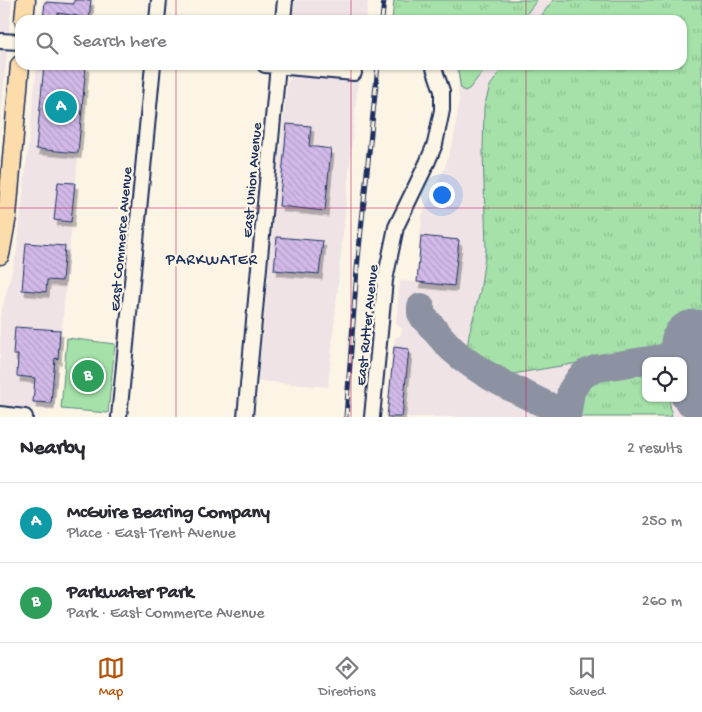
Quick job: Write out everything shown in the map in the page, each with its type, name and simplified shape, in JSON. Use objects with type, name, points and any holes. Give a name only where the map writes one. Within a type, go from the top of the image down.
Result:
[{"type":"main road","points":[[24,15],[26,0]]},
{"type":"main road","points":[[0,255],[7,209],[20,70]]},
{"type":"street","points":[[158,15],[159,0]]},
{"type":"street","points":[[284,15],[285,0]]},
{"type":"street","points":[[0,41],[15,42]]},
{"type":"street","name":"East Commerce Avenue","points":[[119,417],[153,70]]},
{"type":"street","name":"East Union Avenue","points":[[246,417],[274,70]]},
{"type":"street","points":[[324,70],[354,73]]},
{"type":"street","name":"East Rutter Avenue","points":[[372,417],[384,280],[396,227],[435,144],[442,110],[442,91],[435,70]]},
{"type":"street","points":[[0,414],[25,417]]},
{"type":"shaded area","points":[[0,0],[12,0],[0,125]]},
{"type":"shaded area","points":[[43,0],[94,0],[92,15],[42,15]]},
{"type":"shaded area","points":[[295,0],[368,0],[366,15],[294,15]]},
{"type":"shaded area","points":[[394,0],[702,0],[702,417],[387,417],[395,338],[401,335],[402,329],[396,323],[400,281],[417,282],[422,215],[445,167],[454,138],[459,101],[457,70],[687,70],[687,15],[392,15]]},
{"type":"shaded area","points":[[36,70],[87,70],[54,411],[0,405],[0,317],[17,251]]},
{"type":"shaded area","points":[[291,77],[358,82],[328,387],[258,381],[287,83]]},
{"type":"green space","points":[[394,0],[537,0],[526,15],[392,15]]},
{"type":"green space","points":[[553,0],[702,0],[702,342],[507,375],[487,366],[467,352],[469,334],[480,292],[486,249],[483,151],[484,107],[490,86],[501,70],[687,70],[687,15],[542,15]]},
{"type":"green space","points":[[458,70],[484,70],[469,89],[465,91],[461,89]]},
{"type":"green space","points":[[67,338],[115,344],[108,413],[61,409]]},
{"type":"green space","points":[[642,370],[642,402],[670,402],[672,417],[575,417],[580,390],[591,378]]},
{"type":"building","points":[[74,0],[91,0],[89,15],[58,13],[58,15],[44,15],[45,2],[74,4]]},
{"type":"building","points":[[44,70],[86,70],[78,153],[36,149]]},
{"type":"building","points":[[287,124],[311,126],[309,146],[331,149],[325,211],[279,206]]},
{"type":"building","points":[[58,182],[75,183],[71,222],[54,220]]},
{"type":"building","points":[[421,236],[459,240],[454,286],[417,282]]},
{"type":"building","points":[[277,237],[323,241],[319,274],[274,270]]},
{"type":"building","points":[[26,243],[65,246],[62,281],[47,280],[46,292],[22,290]]},
{"type":"building","points":[[15,327],[60,330],[58,359],[55,358],[51,403],[33,402],[35,378],[17,376],[18,355],[13,355]]},
{"type":"building","points":[[394,347],[409,349],[402,417],[387,417]]},
{"type":"taxiway","points":[[421,307],[421,313],[424,318],[449,346],[464,359],[501,382],[553,408]]},
{"type":"taxiway","points":[[567,417],[571,391],[579,379],[586,373],[598,368],[642,361]]},
{"type":"taxiway","points":[[687,367],[696,373],[701,381]]},
{"type":"runway","points":[[695,344],[702,386]]},
{"type":"railway","points":[[382,15],[384,0]]},
{"type":"railway","points":[[346,417],[357,269],[377,70]]},
{"type":"place","name":"McGuire Bearing Company","points":[[61,107]]},
{"type":"place","name":"Parkwater Park","points":[[88,376]]},
{"type":"district","name":"PARKWATER","points":[[212,258]]}]
